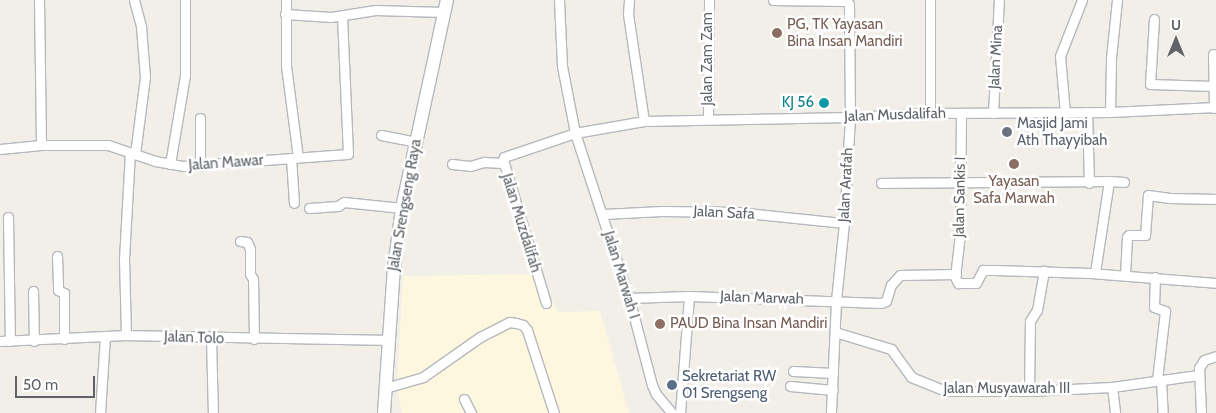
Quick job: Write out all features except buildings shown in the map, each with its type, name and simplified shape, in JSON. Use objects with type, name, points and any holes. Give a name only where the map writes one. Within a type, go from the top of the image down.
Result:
[{"type":"main road","name":"Jalan Srengseng Raya","points":[[384,413],[388,340],[402,208],[446,6]]},
{"type":"street","points":[[40,0],[41,145]]},
{"type":"street","points":[[126,335],[124,259],[133,153],[145,77],[141,27],[134,0]]},
{"type":"street","points":[[170,164],[184,75],[186,0]]},
{"type":"street","points":[[286,0],[286,66],[295,158],[294,203]]},
{"type":"street","name":"Jalan Marwah I","points":[[559,0],[562,66],[575,134],[603,214],[629,298],[652,385],[656,394],[672,413]]},
{"type":"street","points":[[628,0],[628,14],[644,121]]},
{"type":"street","name":"Jalan Zam Zam","points":[[708,119],[709,0]]},
{"type":"street","name":"Jalan Arafah","points":[[773,0],[848,2],[850,117],[844,223],[836,301],[832,413]]},
{"type":"street","points":[[930,0],[930,113]]},
{"type":"street","name":"Jalan Mina","points":[[993,113],[1000,0]]},
{"type":"street","points":[[1066,113],[1060,56],[1082,0]]},
{"type":"street","points":[[1110,112],[1112,36],[1117,0]]},
{"type":"street","points":[[285,14],[342,16],[375,10],[446,6]]},
{"type":"street","name":"Jalan Mawar","points":[[0,149],[41,145],[108,145],[170,164],[200,166],[349,153],[343,84],[342,16]]},
{"type":"street","points":[[1154,19],[1150,84],[1213,86]]},
{"type":"street","points":[[1213,54],[1215,107]]},
{"type":"street","name":"Jalan Musdalifah","points":[[575,134],[644,121],[850,117],[930,113],[1110,112],[1215,107]]},
{"type":"street","points":[[1087,112],[1089,183]]},
{"type":"street","name":"Jalan Sankis I","points":[[956,277],[960,234],[961,114]]},
{"type":"street","points":[[200,118],[200,166]]},
{"type":"street","points":[[381,134],[416,142]]},
{"type":"street","name":"Jalan Muzdalifah","points":[[546,303],[503,163],[504,157],[575,134]]},
{"type":"street","points":[[452,164],[470,166],[484,162],[503,163]]},
{"type":"street","points":[[1095,273],[1109,181]]},
{"type":"street","points":[[881,183],[1124,182]]},
{"type":"street","points":[[1125,275],[1127,237],[1128,235],[1144,235],[1148,195],[1170,198],[1216,199]]},
{"type":"street","points":[[309,208],[338,206],[344,202],[402,208]]},
{"type":"street","name":"Jalan Safa","points":[[603,214],[662,211],[737,212],[844,223]]},
{"type":"street","points":[[5,341],[7,217]]},
{"type":"street","points":[[240,242],[247,242],[250,249],[250,274],[253,279],[254,339]]},
{"type":"street","points":[[57,256],[58,290],[64,293],[64,339]]},
{"type":"street","points":[[956,277],[961,283],[976,282],[982,270],[1095,273],[1216,283]]},
{"type":"street","points":[[1029,391],[1030,321],[1037,310],[1044,272]]},
{"type":"street","name":"Jalan Marwah","points":[[629,298],[689,296],[884,303],[891,285],[900,275],[956,277]]},
{"type":"street","points":[[1155,277],[1154,308],[1165,311],[1159,380],[1163,413]]},
{"type":"street","points":[[33,291],[34,341]]},
{"type":"street","points":[[680,413],[689,296]]},
{"type":"street","points":[[385,388],[423,377],[480,337],[509,322],[516,323],[527,328],[554,413]]},
{"type":"street","name":"Jalan Musyawarah III","points":[[835,332],[891,349],[911,377],[936,389],[955,392],[1112,387],[1198,375]]},
{"type":"street","name":"Jalan Tolo","points":[[5,341],[126,335],[254,339],[388,340]]},
{"type":"street","points":[[100,413],[105,336]]},
{"type":"street","points":[[210,338],[213,413]]},
{"type":"street","points":[[1201,413],[1198,375],[1200,364],[1204,360],[1216,356]]},
{"type":"street","points":[[794,371],[833,374]]},
{"type":"street","points":[[790,386],[833,390]]},
{"type":"street","points":[[1112,387],[1115,413]]},
{"type":"street","points":[[464,399],[470,413]]},
{"type":"shaded area","points":[[536,274],[559,312],[600,311],[629,413],[402,413],[397,388],[403,276]]},
{"type":"place","name":"PG, TK Yayasan Bina Insan Mandiri","points":[[777,33]]},
{"type":"place","name":"KJ 56","points":[[824,103]]},
{"type":"place","name":"Masjid Jami Ath Thayyibah","points":[[1007,132]]},
{"type":"place","name":"Yayasan Safa Marwah","points":[[1014,164]]},
{"type":"place","name":"PAUD Bina Insan Mandiri","points":[[660,324]]},
{"type":"place","name":"Sekretariat RW 01 Srengseng","points":[[672,385]]}]
